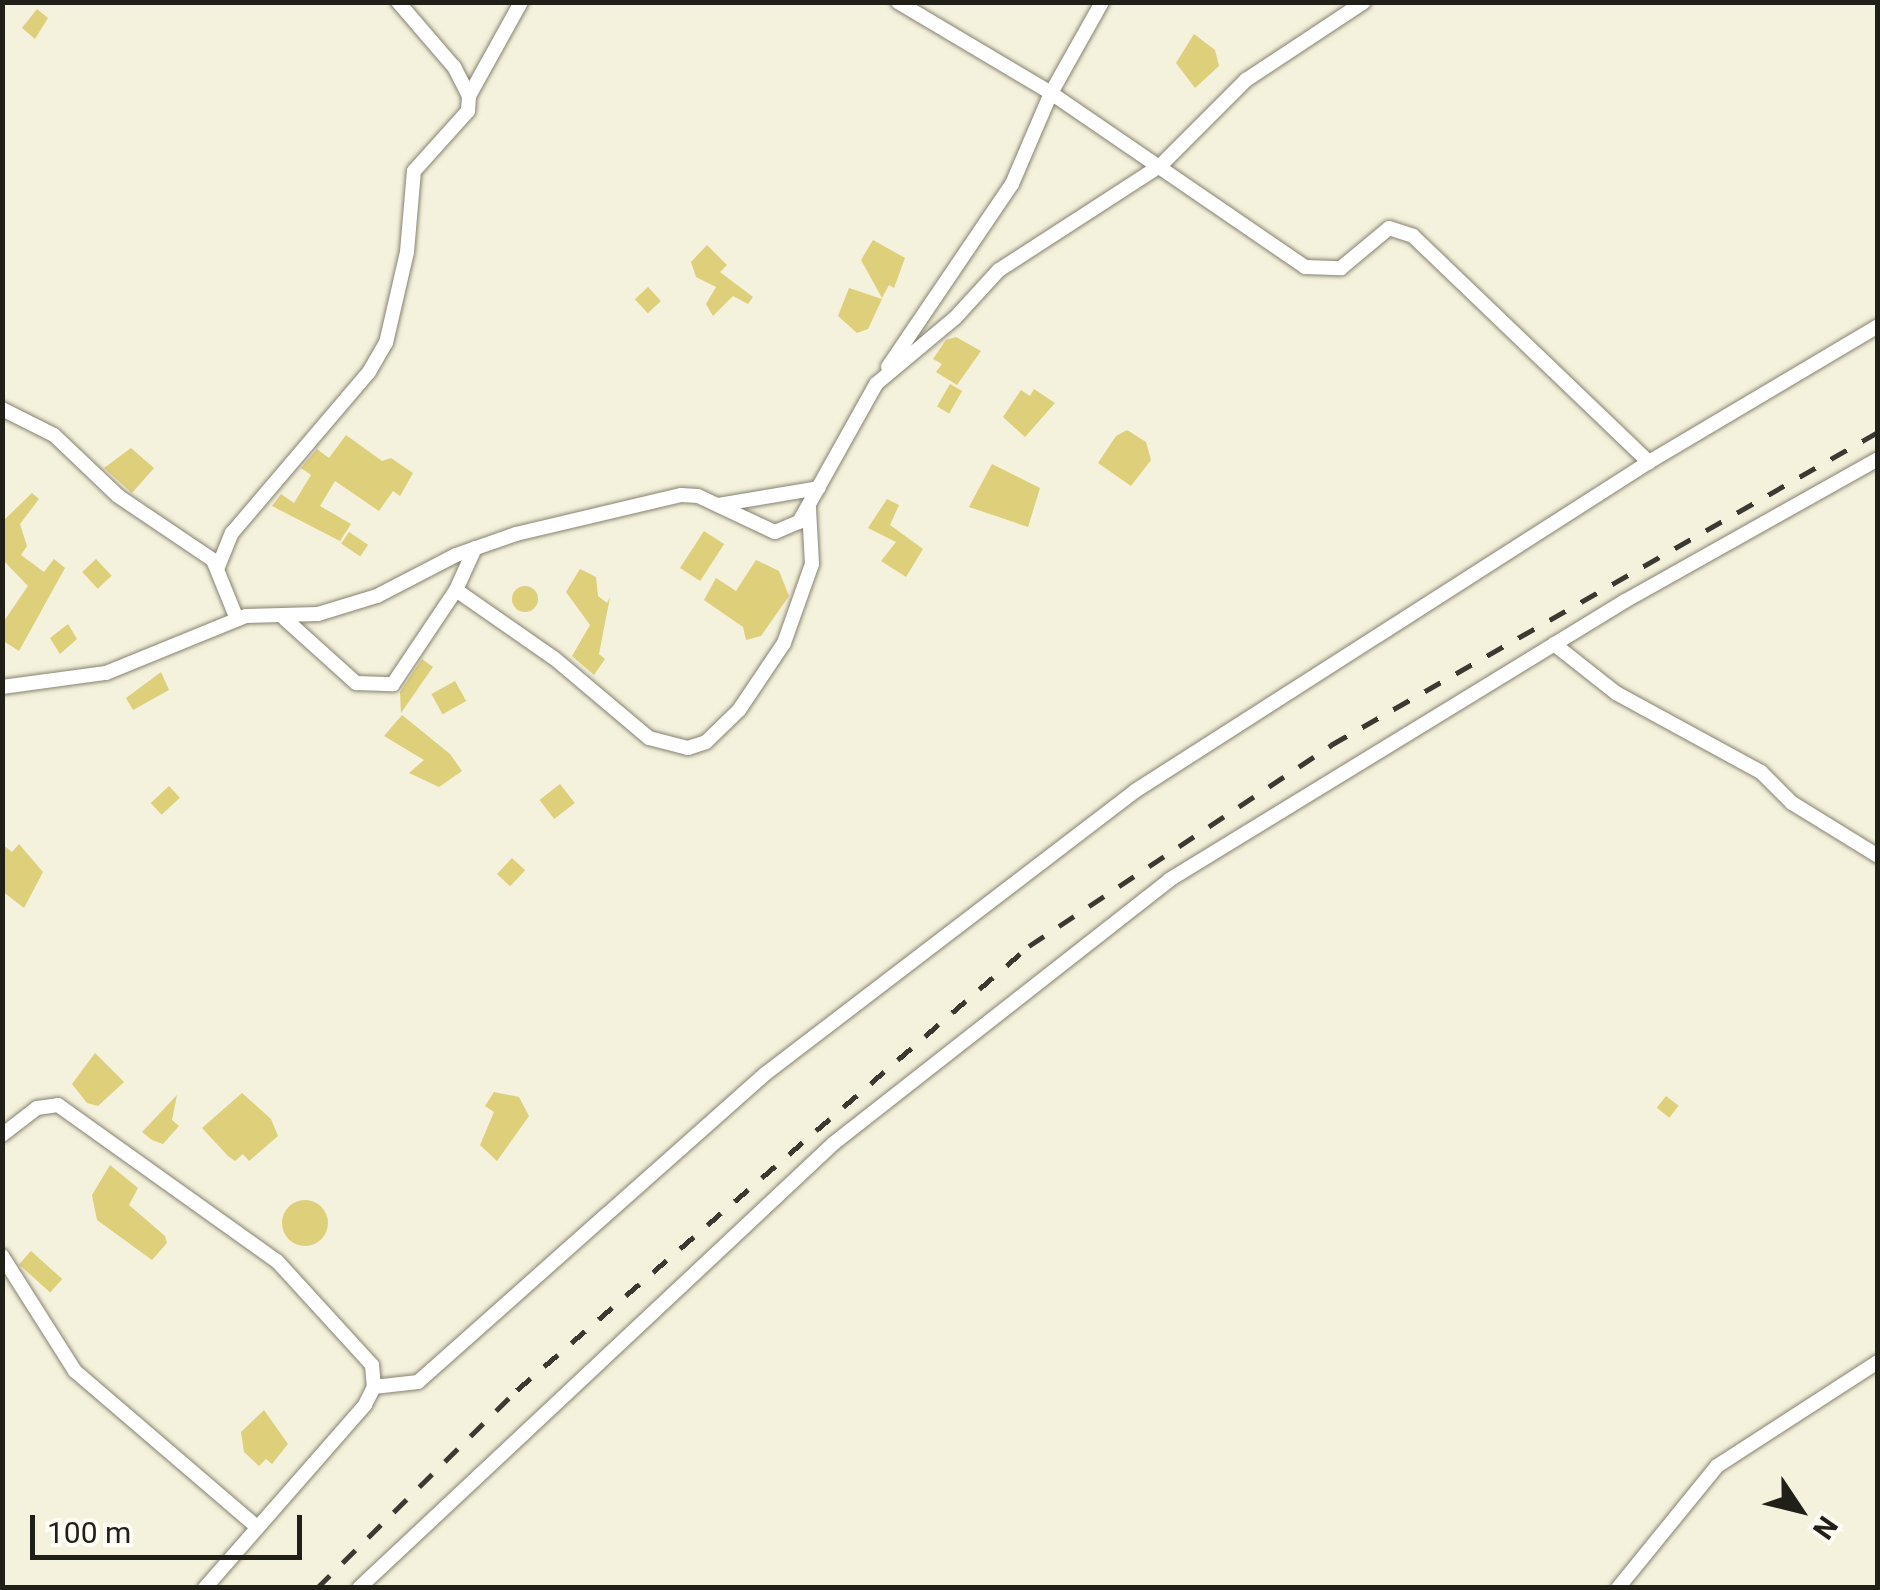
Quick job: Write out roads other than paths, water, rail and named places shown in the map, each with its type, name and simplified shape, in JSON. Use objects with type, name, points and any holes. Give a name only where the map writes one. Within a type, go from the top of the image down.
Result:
[{"type":"street","points":[[398,2],[454,67],[469,96]]},
{"type":"street","points":[[218,567],[232,533],[370,372],[386,343],[407,252],[414,171],[468,111],[469,96],[520,2]]},
{"type":"street","points":[[898,2],[1051,92],[1294,261],[1317,270],[1341,268],[1380,232],[1403,230],[1649,462]]},
{"type":"street","points":[[2,687],[106,673],[237,619],[285,619],[377,596],[475,548],[681,495],[718,505],[775,532],[799,522],[876,384],[1012,184],[1051,92],[1102,2]]},
{"type":"street","points":[[876,384],[955,318],[998,270],[1160,166],[1246,80],[1364,2]]},
{"type":"street","points":[[205,1588],[374,1387],[418,1382],[765,1074],[1136,791],[1649,462],[1878,326]]},
{"type":"street","points":[[2,409],[54,435],[118,496],[218,567],[237,619]]},
{"type":"street","points":[[359,1588],[882,1102],[1169,880],[1554,644],[1878,460]]},
{"type":"street","points":[[718,505],[820,488]]},
{"type":"street","points":[[456,590],[554,658],[649,738],[688,748],[706,742],[738,710],[784,643],[812,564],[810,508]]},
{"type":"street","points":[[285,619],[356,683],[393,684],[456,590],[475,548]]},
{"type":"street","points":[[1554,644],[1616,693],[1761,772],[1792,802],[1878,856]]},
{"type":"street","points":[[2,1135],[37,1108],[58,1104],[277,1261],[372,1365],[374,1387]]},
{"type":"street","points":[[2,1256],[75,1371],[258,1528]]},
{"type":"street","points":[[1618,1588],[1717,1466],[1878,1362]]},
{"type":"railway","points":[[317,1588],[517,1390],[1029,946],[1331,745],[1878,432]]}]
